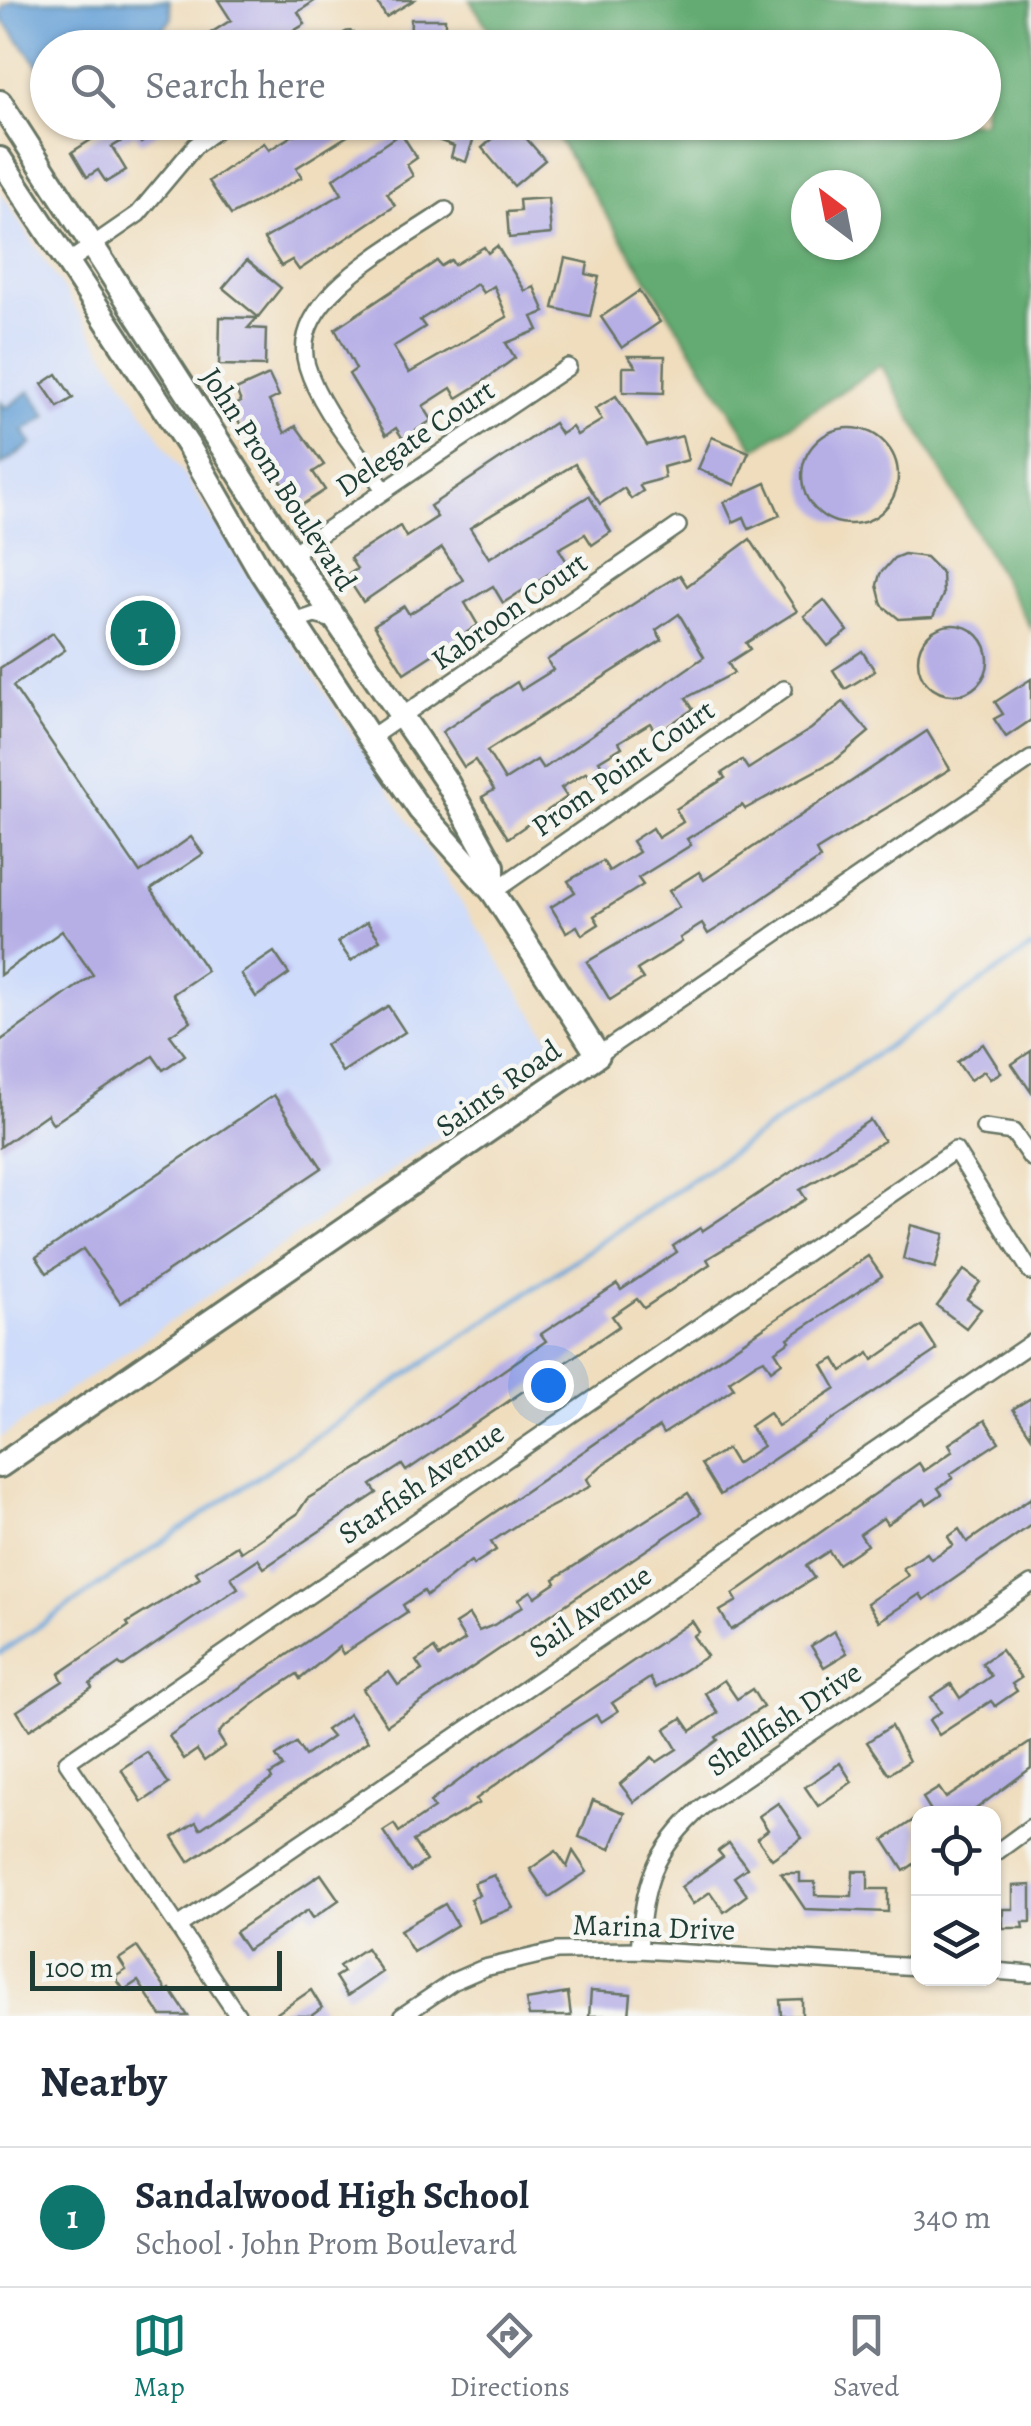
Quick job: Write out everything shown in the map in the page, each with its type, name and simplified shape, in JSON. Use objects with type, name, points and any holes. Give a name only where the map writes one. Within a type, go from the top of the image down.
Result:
[{"type":"street","name":"John Prom Boulevard","points":[[0,102],[291,554],[448,784],[493,866],[493,892]]},
{"type":"street","points":[[67,263],[138,214],[202,140]]},
{"type":"street","name":"John Prom Boulevard","points":[[0,158],[189,447],[294,622],[370,738],[420,810],[493,892],[598,1055]]},
{"type":"street","points":[[384,490],[322,398],[307,366],[304,344],[309,322],[320,302],[446,210]]},
{"type":"street","name":"Delegate Court","points":[[291,554],[568,366]]},
{"type":"street","name":"Kabroon Court","points":[[370,738],[678,526]]},
{"type":"street","points":[[294,622],[315,615],[337,621]]},
{"type":"street","name":"Prom Point Court","points":[[493,892],[784,689]]},
{"type":"street","name":"Saints Road","points":[[0,1466],[1031,759]]},
{"type":"street","points":[[984,1128],[1013,1132],[1026,1141],[1031,1158]]},
{"type":"street","name":"Starfish Avenue","points":[[180,1925],[67,1762],[955,1150],[1031,1272]]},
{"type":"street","name":"Sail Avenue","points":[[180,1925],[1031,1343]]},
{"type":"street","name":"Shellfish Drive","points":[[639,1950],[643,1900],[652,1868],[680,1827],[703,1806],[1031,1584]]},
{"type":"street","points":[[1001,1849],[1031,1826]]},
{"type":"street","points":[[180,1925],[238,2016]]},
{"type":"street","name":"Marina Drive","points":[[402,2016],[454,1981],[522,1956],[639,1950],[911,1967]]},
{"type":"street","points":[[1001,1972],[1031,1974]]},
{"type":"shaded area","points":[[0,191],[560,1055],[0,1438]]},
{"type":"green space","points":[[470,0],[1031,0],[1031,629],[881,365],[755,449],[559,140],[1001,140],[1001,30],[489,30]]},
{"type":"water","points":[[169,0],[172,18],[161,30],[30,30],[30,55],[1,18],[3,7],[13,1]]},
{"type":"water","points":[[30,391],[47,416],[23,431],[32,444],[0,466],[0,401],[6,408]]},
{"type":"building","points":[[218,0],[316,0],[298,12],[305,24],[295,30],[215,30],[231,20]]},
{"type":"building","points":[[376,0],[414,0],[386,17]]},
{"type":"building","points":[[411,19],[445,19],[445,30],[411,30]]},
{"type":"building","points":[[91,140],[124,140],[112,147],[126,170],[106,182],[98,170],[87,177],[72,152]]},
{"type":"building","points":[[285,140],[341,140],[296,168],[302,177],[231,215],[209,181],[264,143],[269,150]]},
{"type":"building","points":[[391,140],[405,140],[417,158],[407,165],[413,176],[387,193],[395,206],[299,270],[292,260],[281,266],[264,239],[342,194],[333,179]]},
{"type":"building","points":[[438,140],[473,140],[466,162],[451,157],[454,146]]},
{"type":"building","points":[[491,140],[528,140],[545,160],[514,186],[482,148]]},
{"type":"building","points":[[548,198],[551,234],[509,238],[507,212],[520,211],[519,200]]},
{"type":"building","points":[[497,246],[525,291],[534,287],[545,312],[532,317],[538,330],[506,343],[515,358],[478,385],[457,398],[451,388],[423,406],[432,420],[403,439],[396,428],[386,435],[349,374],[356,369],[335,329],[437,261],[441,266],[451,260],[454,265],[484,247],[488,253]],"holes":[[[477,284],[483,293],[494,286],[507,317],[409,373],[393,347],[425,327],[420,320]]]},
{"type":"building","points":[[565,258],[588,263],[586,274],[599,277],[590,316],[553,308]]},
{"type":"building","points":[[247,260],[281,288],[258,317],[223,288]]},
{"type":"building","points":[[639,291],[660,322],[622,348],[601,317]]},
{"type":"building","points":[[220,317],[257,318],[248,328],[266,329],[265,366],[219,365]]},
{"type":"building","points":[[628,356],[665,356],[664,393],[623,392],[623,367],[636,367]]},
{"type":"building","points":[[57,374],[73,398],[58,407],[42,384]]},
{"type":"building","points":[[269,375],[279,396],[269,401],[285,433],[296,426],[324,465],[313,472],[325,490],[297,508],[248,425],[242,428],[232,407],[241,402],[236,390]]},
{"type":"building","points":[[616,396],[647,445],[682,436],[688,460],[663,467],[665,478],[639,485],[643,491],[631,499],[624,488],[600,504],[575,464],[470,528],[489,558],[589,496],[611,532],[592,545],[585,534],[559,549],[567,562],[503,603],[493,586],[465,603],[478,625],[404,673],[374,625],[404,606],[409,614],[463,580],[442,548],[363,602],[346,576],[357,569],[350,558],[400,526],[406,537],[437,517],[430,506],[554,423],[561,434],[572,427],[577,435],[602,420],[595,409]]},
{"type":"building","points":[[850,428],[868,432],[884,442],[894,458],[898,476],[894,494],[884,510],[868,520],[850,524],[832,520],[816,510],[806,494],[802,476],[806,458],[816,442],[832,432]]},
{"type":"building","points":[[712,437],[749,452],[735,485],[698,469]]},
{"type":"building","points":[[766,483],[780,515],[749,529],[744,517],[733,522],[724,502]]},
{"type":"building","points":[[750,539],[797,611],[746,643],[750,649],[728,663],[734,673],[686,698],[693,709],[656,734],[650,723],[619,742],[622,747],[599,761],[606,772],[592,780],[587,772],[561,788],[567,797],[508,838],[482,797],[494,790],[475,760],[464,767],[442,732],[517,682],[521,690],[553,670],[547,660],[661,586],[680,575],[687,586]],"holes":[[[679,614],[704,657],[543,769],[537,760],[505,780],[487,751],[662,640],[656,630]]]},
{"type":"building","points":[[904,554],[926,557],[942,573],[943,595],[933,617],[899,619],[882,605],[877,585],[880,574],[894,558]]},
{"type":"building","points":[[824,600],[848,631],[828,646],[804,616]]},
{"type":"building","points":[[953,625],[977,636],[988,660],[977,684],[953,695],[929,684],[918,660],[929,636]]},
{"type":"building","points":[[53,633],[65,650],[13,686],[140,873],[191,837],[203,854],[151,889],[207,971],[173,994],[191,1021],[170,1035],[185,1055],[163,1070],[153,1056],[53,1124],[47,1114],[0,1147],[0,1041],[93,975],[62,931],[0,975],[0,668]]},
{"type":"building","points":[[862,651],[875,671],[845,689],[833,670]]},
{"type":"building","points":[[1031,679],[1031,720],[1006,737],[994,719],[1003,714],[995,702]]},
{"type":"building","points":[[843,702],[869,732],[837,759],[745,809],[742,805],[687,839],[691,845],[638,878],[643,885],[594,916],[599,924],[582,935],[577,926],[566,932],[551,907],[575,892],[568,881],[603,861],[609,871],[639,852],[632,841],[652,828],[658,838],[683,822],[676,809],[725,778],[722,773],[742,760],[748,769],[811,729]]},
{"type":"building","points":[[927,731],[950,769],[816,851],[820,859],[729,921],[708,934],[702,924],[680,938],[682,942],[637,970],[643,979],[610,1000],[587,962],[679,907],[669,891],[699,872],[704,880]]},
{"type":"building","points":[[367,922],[380,940],[351,961],[338,942]]},
{"type":"building","points":[[274,952],[289,974],[256,997],[241,974]]},
{"type":"building","points":[[388,1006],[405,1032],[342,1072],[325,1045]]},
{"type":"building","points":[[983,1044],[1001,1072],[990,1079],[984,1071],[970,1080],[957,1062]]},
{"type":"building","points":[[1031,1051],[1031,1092],[1012,1064]]},
{"type":"building","points":[[274,1095],[322,1168],[121,1303],[83,1249],[47,1273],[36,1257]]},
{"type":"building","points":[[870,1120],[884,1141],[800,1190],[806,1199],[707,1259],[710,1264],[644,1308],[637,1299],[612,1316],[619,1326],[406,1471],[402,1465],[371,1485],[377,1493],[264,1568],[258,1559],[231,1577],[238,1588],[122,1667],[119,1664],[90,1684],[92,1688],[29,1730],[17,1711],[63,1681],[59,1674],[129,1626],[127,1623],[200,1578],[196,1572],[237,1546],[241,1552],[297,1514],[307,1499],[384,1453],[546,1341],[541,1334],[617,1284],[621,1290],[677,1252],[673,1246]]},
{"type":"building","points":[[911,1225],[944,1234],[935,1268],[903,1259]]},
{"type":"building","points":[[868,1256],[882,1276],[788,1338],[790,1341],[775,1351],[782,1362],[771,1370],[764,1359],[756,1363],[729,1381],[734,1388],[718,1399],[663,1434],[659,1427],[601,1466],[587,1479],[591,1486],[518,1524],[491,1542],[496,1550],[473,1565],[471,1561],[427,1596],[424,1591],[403,1605],[407,1612],[343,1654],[339,1647],[300,1679],[297,1674],[268,1693],[222,1729],[218,1735],[225,1746],[204,1761],[197,1750],[184,1759],[169,1736]]},
{"type":"building","points":[[964,1270],[980,1282],[967,1299],[981,1309],[966,1328],[937,1306]]},
{"type":"building","points":[[922,1326],[937,1350],[720,1495],[701,1464],[727,1449],[736,1464],[763,1446],[750,1426],[769,1413],[778,1426],[836,1388],[823,1365],[835,1359],[842,1371],[869,1353],[873,1360]]},
{"type":"building","points":[[1031,1398],[1031,1436],[1013,1409]]},
{"type":"building","points":[[985,1420],[999,1442],[950,1474],[953,1478],[938,1488],[942,1494],[927,1504],[924,1499],[887,1524],[883,1518],[860,1534],[867,1545],[838,1564],[829,1551],[806,1566],[814,1578],[731,1630],[720,1611],[737,1601],[733,1594],[919,1463],[924,1471],[953,1451],[949,1444]]},
{"type":"building","points":[[688,1493],[701,1513],[387,1725],[363,1689],[389,1672],[398,1685],[422,1670],[416,1661],[434,1649],[439,1657],[465,1640],[455,1624],[469,1615],[479,1631],[494,1625],[523,1606],[519,1599],[531,1591],[535,1597],[556,1583],[554,1579]]},
{"type":"building","points":[[1031,1498],[1031,1525],[924,1600],[920,1594],[879,1621],[867,1603],[908,1576],[903,1568],[927,1553],[931,1559],[953,1545],[948,1537],[959,1529],[967,1542]]},
{"type":"building","points":[[692,1621],[699,1632],[693,1636],[707,1656],[656,1688],[650,1678],[612,1703],[618,1711],[601,1722],[596,1715],[570,1731],[476,1799],[479,1803],[413,1841],[426,1861],[410,1872],[383,1831],[394,1824],[399,1832],[434,1808],[430,1802],[473,1770]]},
{"type":"building","points":[[834,1631],[847,1653],[824,1667],[811,1646]]},
{"type":"building","points":[[1001,1650],[1021,1678],[1012,1684],[1017,1691],[995,1706],[991,1701],[939,1735],[929,1720],[941,1712],[931,1697],[951,1684],[960,1698],[991,1676],[982,1663]]},
{"type":"building","points":[[724,1680],[737,1699],[752,1689],[763,1707],[716,1737],[718,1740],[634,1802],[620,1784],[652,1757],[657,1762],[677,1749],[665,1729],[682,1718],[691,1731],[718,1713],[705,1693]]},
{"type":"building","points":[[349,1714],[368,1741],[189,1862],[173,1837],[196,1822],[200,1829],[272,1779],[270,1775],[283,1767],[276,1756],[296,1743],[305,1756],[332,1737],[326,1730]]},
{"type":"building","points":[[891,1726],[909,1761],[889,1774],[867,1742]]},
{"type":"building","points":[[1031,1742],[1031,1768],[980,1806],[928,1806],[923,1798],[939,1788],[946,1798]]},
{"type":"building","points":[[147,1752],[169,1784],[142,1802],[121,1769]]},
{"type":"building","points":[[840,1763],[852,1782],[818,1806],[805,1787]]},
{"type":"building","points":[[593,1800],[625,1813],[610,1849],[579,1837]]},
{"type":"building","points":[[778,1803],[802,1838],[772,1859],[757,1838],[768,1830],[759,1816]]},
{"type":"building","points":[[911,1822],[911,1866],[904,1871],[884,1840]]},
{"type":"building","points":[[729,1843],[747,1868],[734,1877],[747,1895],[724,1912],[710,1892],[693,1904],[681,1887],[723,1857],[718,1851]]},
{"type":"building","points":[[556,1851],[567,1867],[573,1851],[587,1872],[549,1897],[530,1869]]},
{"type":"building","points":[[853,1871],[868,1871],[868,1889],[888,1889],[888,1912],[805,1909],[781,1873],[800,1873],[800,1882],[815,1882],[815,1895],[852,1896]]},
{"type":"building","points":[[321,1874],[339,1900],[313,1918],[308,1910],[247,1950],[235,1932]]},
{"type":"building","points":[[494,1875],[513,1908],[479,1922],[470,1899],[479,1895],[474,1883]]},
{"type":"building","points":[[1031,1885],[1031,1922],[1023,1922],[1024,1928],[1003,1928],[1003,1909],[1013,1909],[1013,1886]]},
{"type":"building","points":[[445,1904],[457,1925],[413,1952],[400,1930]]},
{"type":"building","points":[[137,1947],[188,2016],[161,2016],[138,1981],[124,1990],[115,1977],[126,1970],[119,1959]]},
{"type":"building","points":[[366,1948],[382,1972],[347,1996],[335,1977],[343,1972],[339,1966]]},
{"type":"building","points":[[311,1990],[322,2008],[311,2016],[273,2016]]},
{"type":"building","points":[[591,1991],[631,1994],[629,2016],[589,2016]]},
{"type":"building","points":[[568,1993],[571,2016],[529,2016],[526,2000]]},
{"type":"building","points":[[802,1999],[802,2016],[781,2016],[780,2000]]},
{"type":"waterway","points":[[0,1653],[1031,948]]},
{"type":"place","name":"Sandalwood High School","points":[[143,633]]}]
